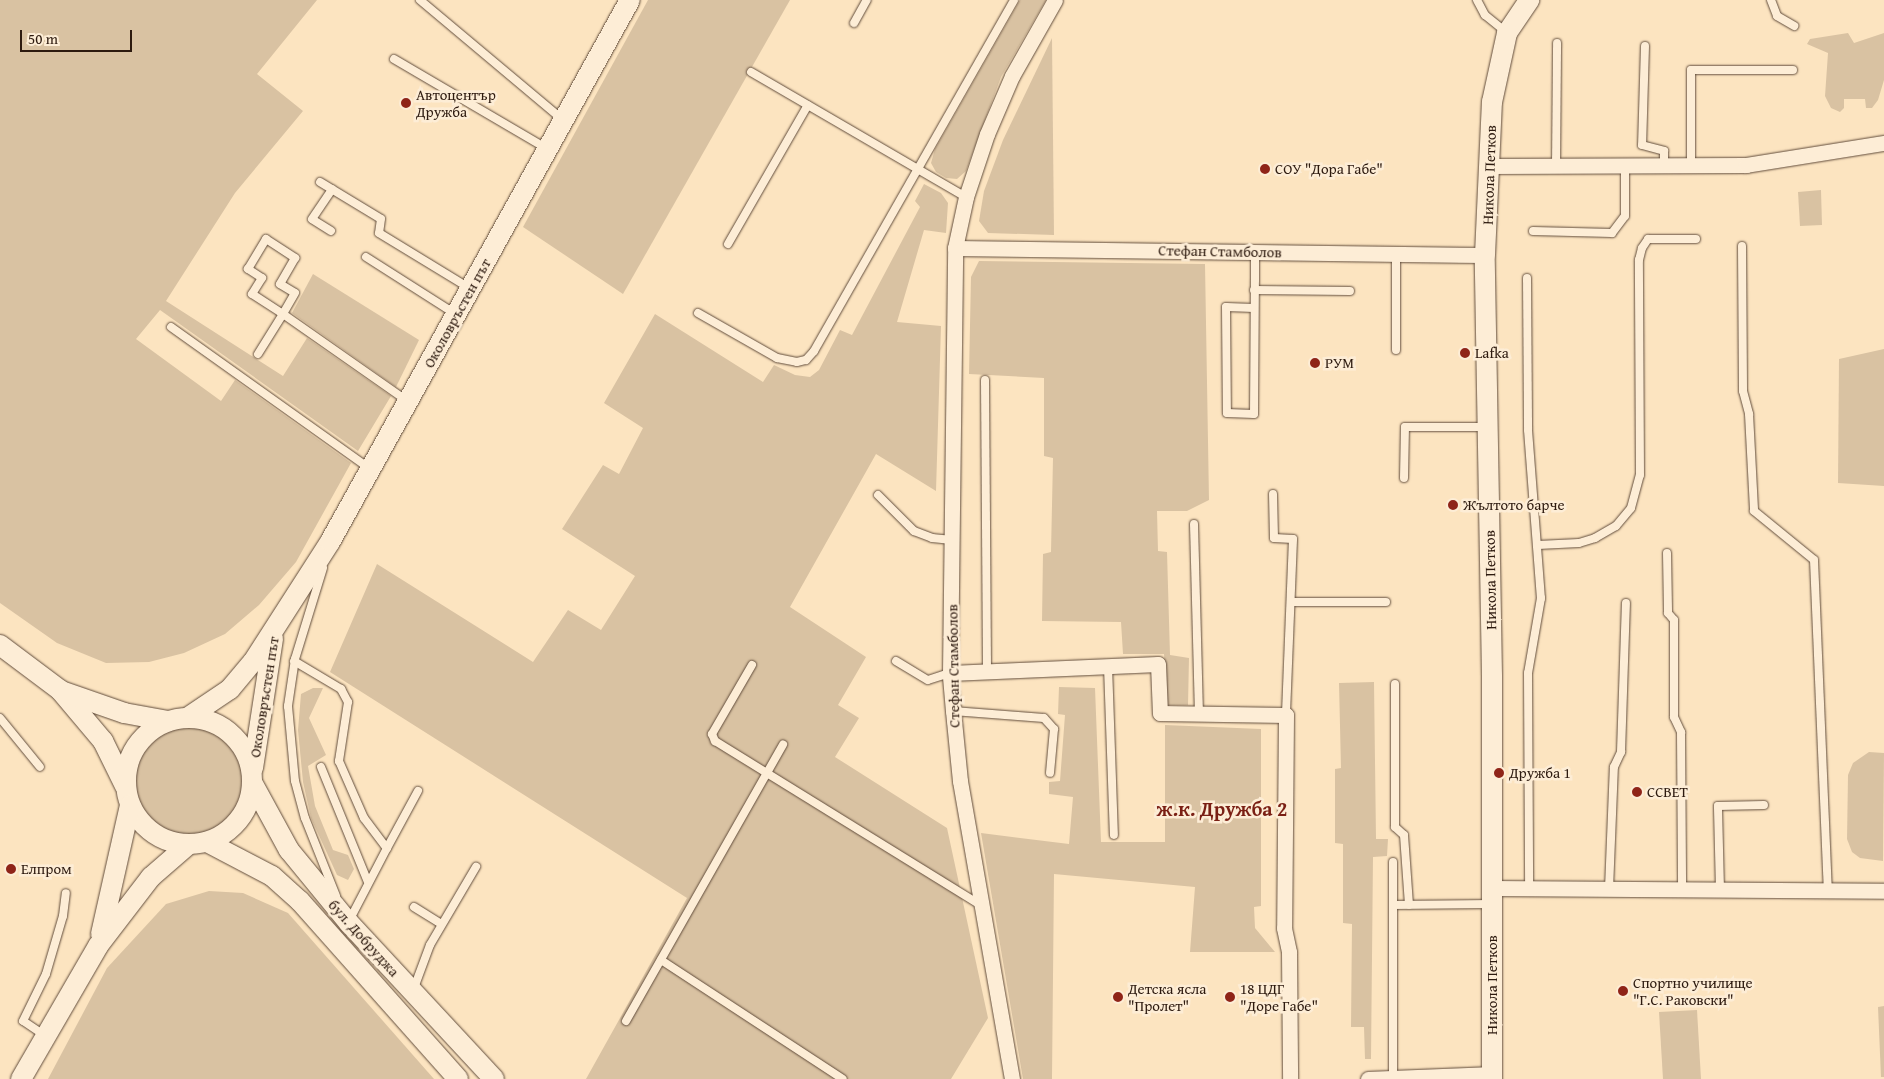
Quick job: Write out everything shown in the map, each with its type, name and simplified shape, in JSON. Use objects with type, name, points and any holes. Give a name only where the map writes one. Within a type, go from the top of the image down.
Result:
[{"type":"main road","name":"Околовръстен път","points":[[178,720],[230,689],[253,662],[276,622],[330,542],[630,0]]},
{"type":"main road","name":"Никола Петков","points":[[1492,1076],[1486,255],[1489,166],[1492,102],[1507,33],[1529,0]]},
{"type":"main road","name":"Околовръстен път","points":[[252,778],[258,717],[276,622]]},
{"type":"main road","points":[[0,645],[60,690],[103,741],[138,819],[156,835],[198,843]]},
{"type":"main road","points":[[21,1079],[44,1035],[98,946],[151,877],[198,843],[230,830],[239,820],[251,797],[252,778],[249,759],[235,736],[213,722],[178,720],[124,713],[60,690]]},
{"type":"main road","points":[[98,946],[108,915],[128,798],[129,762],[135,748],[150,732],[178,720]]},
{"type":"main road","name":"бул. Добруджа","points":[[252,778],[289,850],[349,923],[494,1079]]},
{"type":"main road","name":"бул. Добруджа","points":[[198,843],[272,876],[300,902],[458,1079]]},
{"type":"street","name":"Стефан Стамболов","points":[[1012,1079],[960,781],[950,673],[955,248],[966,197],[1012,76],[1056,0]]},
{"type":"street","points":[[1489,166],[1746,165],[1884,143]]},
{"type":"street","name":"Стефан Стамболов","points":[[955,248],[1486,255]]},
{"type":"street","points":[[950,673],[1158,664],[1160,713],[1286,715],[1284,928],[1289,952],[1290,1079]]},
{"type":"street","points":[[1492,896],[1529,888],[1884,891]]},
{"type":"street","points":[[1368,1079],[1492,1076]]},
{"type":"lane","points":[[420,0],[564,120]]},
{"type":"lane","points":[[854,22],[867,0]]},
{"type":"lane","points":[[698,313],[778,358],[797,362],[806,360],[814,351],[1014,0]]},
{"type":"lane","points":[[1477,0],[1486,15],[1507,33]]},
{"type":"lane","points":[[1771,0],[1776,16],[1794,26]]},
{"type":"lane","points":[[1556,166],[1557,42]]},
{"type":"lane","points":[[1645,46],[1642,145],[1664,151],[1664,165]]},
{"type":"lane","points":[[394,59],[548,149]]},
{"type":"lane","points":[[1691,165],[1691,70],[1794,70]]},
{"type":"lane","points":[[751,72],[966,197]]},
{"type":"lane","points":[[728,244],[808,105]]},
{"type":"lane","points":[[1533,231],[1612,233],[1625,216],[1626,166]]},
{"type":"lane","points":[[320,182],[380,219],[379,233],[470,289]]},
{"type":"lane","points":[[331,231],[312,219],[332,189]]},
{"type":"lane","points":[[258,354],[283,314],[295,293],[280,284],[295,258],[266,239],[248,269],[262,278],[252,294],[283,314],[408,401]]},
{"type":"lane","points":[[1538,545],[1579,543],[1595,538],[1616,526],[1631,508],[1640,475],[1639,260],[1642,248],[1648,240],[1696,239]]},
{"type":"lane","points":[[1742,246],[1743,391],[1749,414],[1754,511],[1814,560],[1828,890]]},
{"type":"lane","points":[[1254,252],[1254,290],[1254,308],[1254,414],[1226,414],[1226,308],[1254,308]]},
{"type":"lane","points":[[1396,254],[1396,350]]},
{"type":"lane","points":[[366,258],[456,314]]},
{"type":"lane","points":[[1527,278],[1528,430],[1541,598],[1528,673],[1529,888]]},
{"type":"lane","points":[[1254,290],[1350,291]]},
{"type":"lane","points":[[170,327],[370,469]]},
{"type":"lane","points":[[985,380],[986,671]]},
{"type":"lane","points":[[1404,478],[1405,427],[1488,427]]},
{"type":"lane","points":[[1273,494],[1274,538],[1293,539],[1286,715]]},
{"type":"lane","points":[[878,495],[914,531],[932,538],[952,540]]},
{"type":"lane","points":[[1194,524],[1199,713]]},
{"type":"lane","points":[[330,542],[294,661],[288,706],[295,781],[305,818],[349,923]]},
{"type":"lane","points":[[1667,553],[1668,613],[1674,620],[1674,717],[1681,732],[1682,889]]},
{"type":"lane","points":[[1291,602],[1386,602]]},
{"type":"lane","points":[[1609,889],[1614,767],[1621,752],[1626,603]]},
{"type":"lane","points":[[294,661],[341,689],[348,702],[339,761],[364,818],[387,848]]},
{"type":"lane","points":[[896,661],[928,680],[950,673]]},
{"type":"lane","points":[[752,665],[712,734],[715,741],[983,906]]},
{"type":"lane","points":[[1108,666],[1114,835]]},
{"type":"lane","points":[[1395,684],[1395,827],[1404,835],[1409,904]]},
{"type":"lane","points":[[953,711],[1044,718],[1054,729],[1050,773]]},
{"type":"lane","points":[[0,718],[40,767]]},
{"type":"lane","points":[[626,1022],[783,745]]},
{"type":"lane","points":[[320,768],[368,882]]},
{"type":"lane","points":[[349,923],[368,882],[418,791]]},
{"type":"lane","points":[[1720,890],[1718,806],[1764,805]]},
{"type":"lane","points":[[1392,862],[1393,1078]]},
{"type":"lane","points":[[413,992],[421,964],[476,867]]},
{"type":"lane","points":[[44,1035],[24,1020],[46,974],[63,916],[66,893]]},
{"type":"lane","points":[[1393,904],[1492,896]]},
{"type":"lane","points":[[414,907],[442,924]]},
{"type":"lane","points":[[661,960],[843,1079]]},
{"type":"shaded area","points":[[0,0],[317,0],[257,74],[303,111],[235,193],[166,301],[283,376],[307,338],[391,396],[358,451],[160,310],[136,339],[221,401],[235,380],[351,463],[296,562],[259,605],[225,634],[184,653],[149,662],[106,663],[57,643],[0,603]]},
{"type":"shaded area","points":[[648,0],[790,0],[623,294],[523,227]]},
{"type":"shaded area","points":[[1020,0],[1046,0],[1001,77],[966,171],[957,179],[946,178],[936,172],[931,163],[935,149]]},
{"type":"shaded area","points":[[1848,33],[1854,43],[1884,33],[1884,80],[1878,100],[1872,108],[1866,108],[1865,99],[1844,99],[1844,108],[1840,112],[1831,108],[1825,96],[1828,53],[1807,44],[1810,39]]},
{"type":"shaded area","points":[[1052,38],[1054,235],[988,233],[979,221],[984,191],[1003,140]]},
{"type":"shaded area","points":[[924,184],[941,193],[948,203],[946,233],[924,230],[897,322],[941,326],[936,491],[876,454],[790,607],[866,657],[838,705],[859,718],[835,757],[947,828],[988,1018],[951,1079],[586,1079],[687,898],[330,672],[377,564],[533,662],[568,610],[601,630],[635,576],[562,529],[603,465],[619,474],[643,428],[604,403],[655,314],[763,382],[774,365],[795,375],[810,377],[819,370],[840,330],[852,335],[920,207],[915,201]]},
{"type":"shaded area","points":[[1821,190],[1822,225],[1800,226],[1798,192]]},
{"type":"shaded area","points":[[979,261],[1205,264],[1209,500],[1187,511],[1157,511],[1158,551],[1167,552],[1170,655],[1189,658],[1188,705],[1168,705],[1164,654],[1123,654],[1121,622],[1042,621],[1043,554],[1051,552],[1053,458],[1044,456],[1044,378],[969,374],[971,277]]},
{"type":"shaded area","points":[[313,274],[419,340],[396,387],[292,313]]},
{"type":"shaded area","points":[[1884,349],[1884,486],[1838,483],[1839,359]]},
{"type":"shaded area","points":[[1374,682],[1376,839],[1388,839],[1387,856],[1373,857],[1371,1059],[1365,1059],[1364,1027],[1351,1027],[1352,924],[1343,923],[1343,844],[1335,843],[1335,769],[1341,768],[1339,683]]},
{"type":"shaded area","points":[[1059,687],[1095,688],[1101,842],[1165,842],[1165,725],[1261,729],[1261,906],[1254,907],[1255,928],[1275,952],[1190,952],[1195,887],[1054,874],[1052,1079],[1023,1079],[981,833],[1069,844],[1073,797],[1049,794],[1049,782],[1060,781],[1065,715],[1058,714]]},
{"type":"shaded area","points":[[313,688],[323,688],[309,718],[326,755],[308,766],[315,806],[333,850],[348,855],[354,869],[348,880],[337,875],[311,818],[303,782],[298,730],[301,694]]},
{"type":"shaded area","points":[[189,728],[209,732],[226,744],[238,761],[242,781],[238,801],[226,818],[209,830],[189,834],[169,830],[152,818],[140,801],[136,781],[140,761],[152,744],[169,732]]},
{"type":"shaded area","points":[[1869,752],[1884,753],[1883,861],[1860,858],[1852,852],[1847,839],[1848,775],[1853,763]]},
{"type":"shaded area","points":[[209,891],[243,893],[288,913],[434,1079],[48,1079],[107,968],[166,904]]},
{"type":"shaded area","points":[[1884,1006],[1884,1077],[1881,1077],[1878,1007]]},
{"type":"shaded area","points":[[1697,1010],[1701,1079],[1663,1079],[1659,1012]]},
{"type":"place","name":"Автоцентър Дружба","points":[[406,103]]},
{"type":"place","name":"СОУ \"Дора Габе\"","points":[[1265,169]]},
{"type":"place","name":"Lafka","points":[[1465,353]]},
{"type":"place","name":"РУМ","points":[[1315,363]]},
{"type":"place","name":"Жълтото барче","points":[[1453,505]]},
{"type":"place","name":"Дружба 1","points":[[1499,773]]},
{"type":"place","name":"ССВЕТ","points":[[1637,792]]},
{"type":"place","name":"Елпром","points":[[11,869]]},
{"type":"place","name":"Спортно училище \"Г.С. Раковски\"","points":[[1623,991]]},
{"type":"place","name":"Детска ясла \"Пролет\"","points":[[1118,997]]},
{"type":"place","name":"18 ЦДГ \"Доре Габе\"","points":[[1230,997]]},
{"type":"district","name":"ж.к. Дружба 2","points":[[1222,808]]}]
